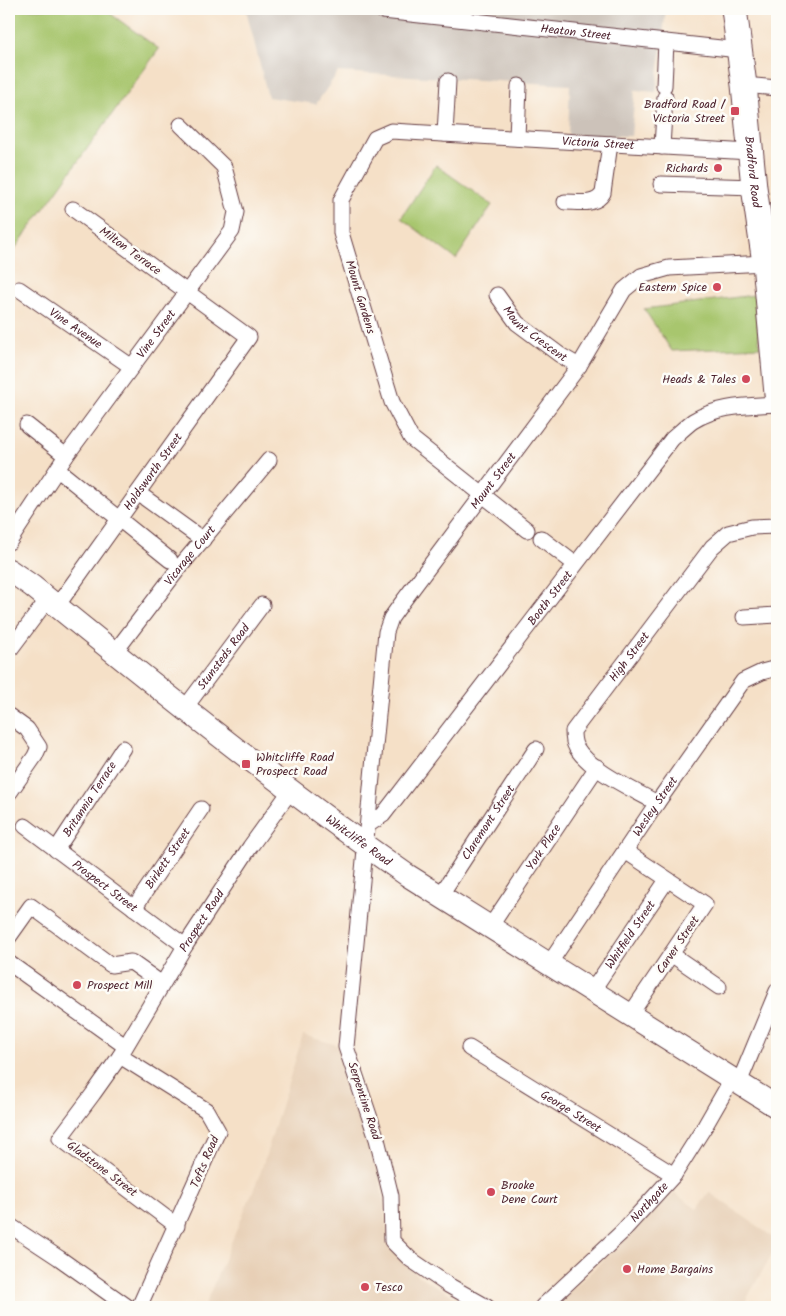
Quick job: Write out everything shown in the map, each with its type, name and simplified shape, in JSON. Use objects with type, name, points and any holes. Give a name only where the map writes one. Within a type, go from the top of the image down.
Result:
[{"type":"main road","name":"Bradford Road","points":[[734,9],[754,187],[770,269],[777,380]]},
{"type":"main road","name":"Whitcliffe Road","points":[[9,570],[291,790],[367,836],[440,896],[777,1107]]},
{"type":"street","name":"Heaton Street","points":[[383,10],[739,50]]},
{"type":"street","points":[[662,147],[666,42]]},
{"type":"street","points":[[445,134],[448,81]]},
{"type":"street","points":[[744,85],[777,88]]},
{"type":"street","points":[[517,138],[519,86]]},
{"type":"street","name":"Vine Street","points":[[9,542],[66,456],[232,231],[236,212],[224,167],[181,125]]},
{"type":"street","name":"Mount Gardens","points":[[445,134],[391,131],[375,138],[341,200],[341,233],[392,402],[410,438],[527,530]]},
{"type":"street","name":"Victoria Street","points":[[445,134],[750,152]]},
{"type":"street","points":[[565,202],[595,202],[600,199],[603,193],[610,144]]},
{"type":"street","points":[[660,184],[754,187]]},
{"type":"street","name":"Milton Terrace","points":[[73,209],[249,337]]},
{"type":"street","name":"Mount Street","points":[[367,836],[386,632],[391,618],[579,366],[624,290],[641,276],[669,268],[770,269]]},
{"type":"street","name":"Vine Avenue","points":[[19,289],[132,367]]},
{"type":"street","name":"Mount Crescent","points":[[497,295],[517,322],[560,356],[579,366]]},
{"type":"street","name":"Holdsworth Street","points":[[9,651],[119,520],[249,337]]},
{"type":"street","name":"Booth Street","points":[[367,836],[672,439],[692,421],[722,408],[777,404]]},
{"type":"street","points":[[28,425],[66,456]]},
{"type":"street","name":"Vicarage Court","points":[[115,652],[179,568],[269,460]]},
{"type":"street","points":[[58,470],[170,560]]},
{"type":"street","points":[[138,493],[202,540]]},
{"type":"street","name":"High Street","points":[[657,803],[614,779],[584,758],[574,745],[573,732],[712,547],[728,533],[752,528],[777,526]]},
{"type":"street","points":[[541,538],[575,564]]},
{"type":"street","name":"Stunsteds Road","points":[[184,708],[262,605]]},
{"type":"street","points":[[744,617],[777,615]]},
{"type":"street","name":"Wesley Street","points":[[549,964],[657,803],[743,682],[762,672],[777,668]]},
{"type":"street","points":[[9,716],[27,729],[39,747],[35,756],[10,792]]},
{"type":"street","name":"Britannia Terrace","points":[[56,850],[123,748]]},
{"type":"street","name":"Claremont Street","points":[[440,896],[536,749]]},
{"type":"street","name":"York Place","points":[[490,927],[597,767]]},
{"type":"street","name":"Prospect Road","points":[[122,1051],[185,946],[250,847],[291,790]]},
{"type":"street","name":"Birkett Street","points":[[134,908],[201,809]]},
{"type":"street","name":"Prospect Street","points":[[25,826],[185,946]]},
{"type":"street","name":"Serpentine Road","points":[[367,836],[346,1047],[377,1139],[391,1196],[392,1241],[410,1259],[448,1285],[487,1307]]},
{"type":"street","name":"Carver Street","points":[[625,851],[705,904],[630,1015]]},
{"type":"street","name":"Whitfield Street","points":[[592,991],[667,880]]},
{"type":"street","points":[[9,937],[31,906],[111,965],[131,962],[162,984]]},
{"type":"street","points":[[671,954],[719,987]]},
{"type":"street","points":[[9,963],[122,1051]]},
{"type":"street","name":"Northgate","points":[[542,1307],[621,1233],[674,1175],[736,1081],[777,991]]},
{"type":"street","name":"George Street","points":[[469,1048],[674,1175]]},
{"type":"street","name":"Tofts Road","points":[[122,1051],[206,1110],[218,1130],[177,1226],[139,1307]]},
{"type":"street","name":"Gladstone Street","points":[[122,1051],[60,1138],[177,1226]]},
{"type":"street","points":[[9,1225],[128,1307]]},
{"type":"shaded area","points":[[246,9],[666,9],[656,92],[635,90],[631,136],[568,135],[570,85],[338,72],[316,104],[268,97]]},
{"type":"shaded area","points":[[303,1035],[337,1045],[365,1133],[378,1166],[390,1249],[419,1276],[473,1307],[204,1307],[260,1174]]},
{"type":"shaded area","points":[[709,1192],[777,1240],[777,1245],[742,1307],[554,1307],[674,1193],[697,1209]]},
{"type":"green space","points":[[9,9],[104,9],[159,49],[9,257]]},
{"type":"green space","points":[[436,165],[492,205],[456,259],[401,218]]},
{"type":"green space","points":[[754,295],[760,347],[672,351],[644,309]]},
{"type":"place","name":"Bradford Road / Victoria Street","points":[[735,111]]},
{"type":"place","name":"Richards","points":[[718,168]]},
{"type":"place","name":"Eastern Spice","points":[[717,287]]},
{"type":"place","name":"Heads & Tales","points":[[746,379]]},
{"type":"place","name":"Whitcliffe Road Prospect Road","points":[[246,764]]},
{"type":"place","name":"Prospect Mill","points":[[77,985]]},
{"type":"place","name":"Brooke Dene Court","points":[[491,1192]]},
{"type":"place","name":"Home Bargains","points":[[627,1269]]},
{"type":"place","name":"Tesco","points":[[365,1287]]}]
